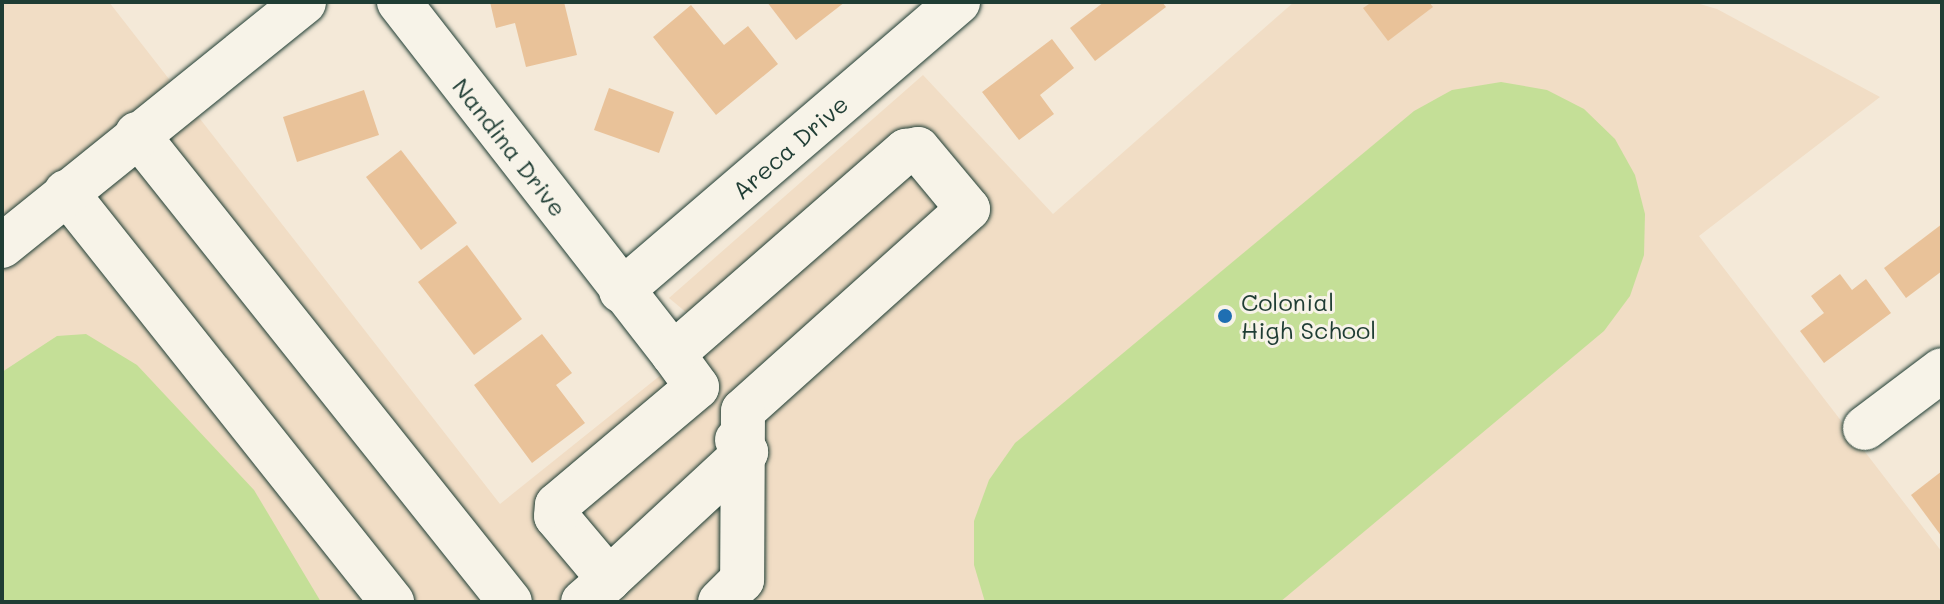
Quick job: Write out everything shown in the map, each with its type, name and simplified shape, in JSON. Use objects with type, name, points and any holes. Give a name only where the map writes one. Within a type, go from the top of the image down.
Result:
[{"type":"street","points":[[2,246],[304,2]]},
{"type":"street","name":"Nandina Drive","points":[[399,2],[746,452]]},
{"type":"street","name":"Areca Drive","points":[[621,291],[958,2]]},
{"type":"street","points":[[137,134],[510,602]]},
{"type":"street","points":[[720,602],[742,580],[746,452],[738,423],[743,411],[968,209],[918,149],[906,151],[685,370],[557,505],[556,516],[596,590],[746,452]]},
{"type":"street","points":[[66,192],[392,602]]},
{"type":"street","points":[[1865,428],[1942,370]]},
{"type":"shaded area","name":"Colonial High School","points":[[2,2],[109,2],[500,504],[712,334],[669,298],[923,75],[1053,214],[1294,2],[1693,2],[1717,9],[1880,97],[1699,236],[1942,552],[1942,602],[2,602]]},
{"type":"green space","points":[[1501,82],[1547,90],[1584,109],[1615,139],[1635,175],[1645,214],[1644,255],[1630,296],[1604,331],[1280,602],[985,602],[974,565],[974,521],[989,480],[1015,443],[1414,111],[1452,90]]},
{"type":"green space","points":[[86,334],[137,365],[254,490],[321,602],[2,602],[2,372],[57,336]]},
{"type":"building","points":[[490,2],[564,2],[577,55],[526,67],[515,23],[496,28]]},
{"type":"building","points":[[767,2],[845,2],[796,40]]},
{"type":"building","points":[[1104,2],[1162,2],[1166,7],[1095,61],[1070,28]]},
{"type":"building","points":[[1372,2],[1429,2],[1433,7],[1388,41],[1363,8]]},
{"type":"building","points":[[691,5],[724,45],[748,26],[778,64],[716,115],[653,37]]},
{"type":"building","points":[[1052,39],[1074,68],[1040,95],[1054,114],[1019,140],[982,92]]},
{"type":"building","points":[[609,88],[674,112],[659,153],[594,130]]},
{"type":"building","points":[[364,90],[379,135],[297,162],[283,117]]},
{"type":"building","points":[[401,150],[457,223],[421,250],[366,177]]},
{"type":"building","points":[[1942,224],[1942,271],[1906,298],[1884,268]]},
{"type":"building","points":[[467,245],[522,319],[474,355],[418,282]]},
{"type":"building","points":[[1840,274],[1852,290],[1866,279],[1891,313],[1824,363],[1800,331],[1824,313],[1811,296]]},
{"type":"building","points":[[542,334],[572,373],[556,385],[585,423],[532,463],[474,385]]},
{"type":"building","points":[[1942,471],[1942,537],[1911,495]]},
{"type":"place","name":"Colonial High School","points":[[1225,316]]}]
